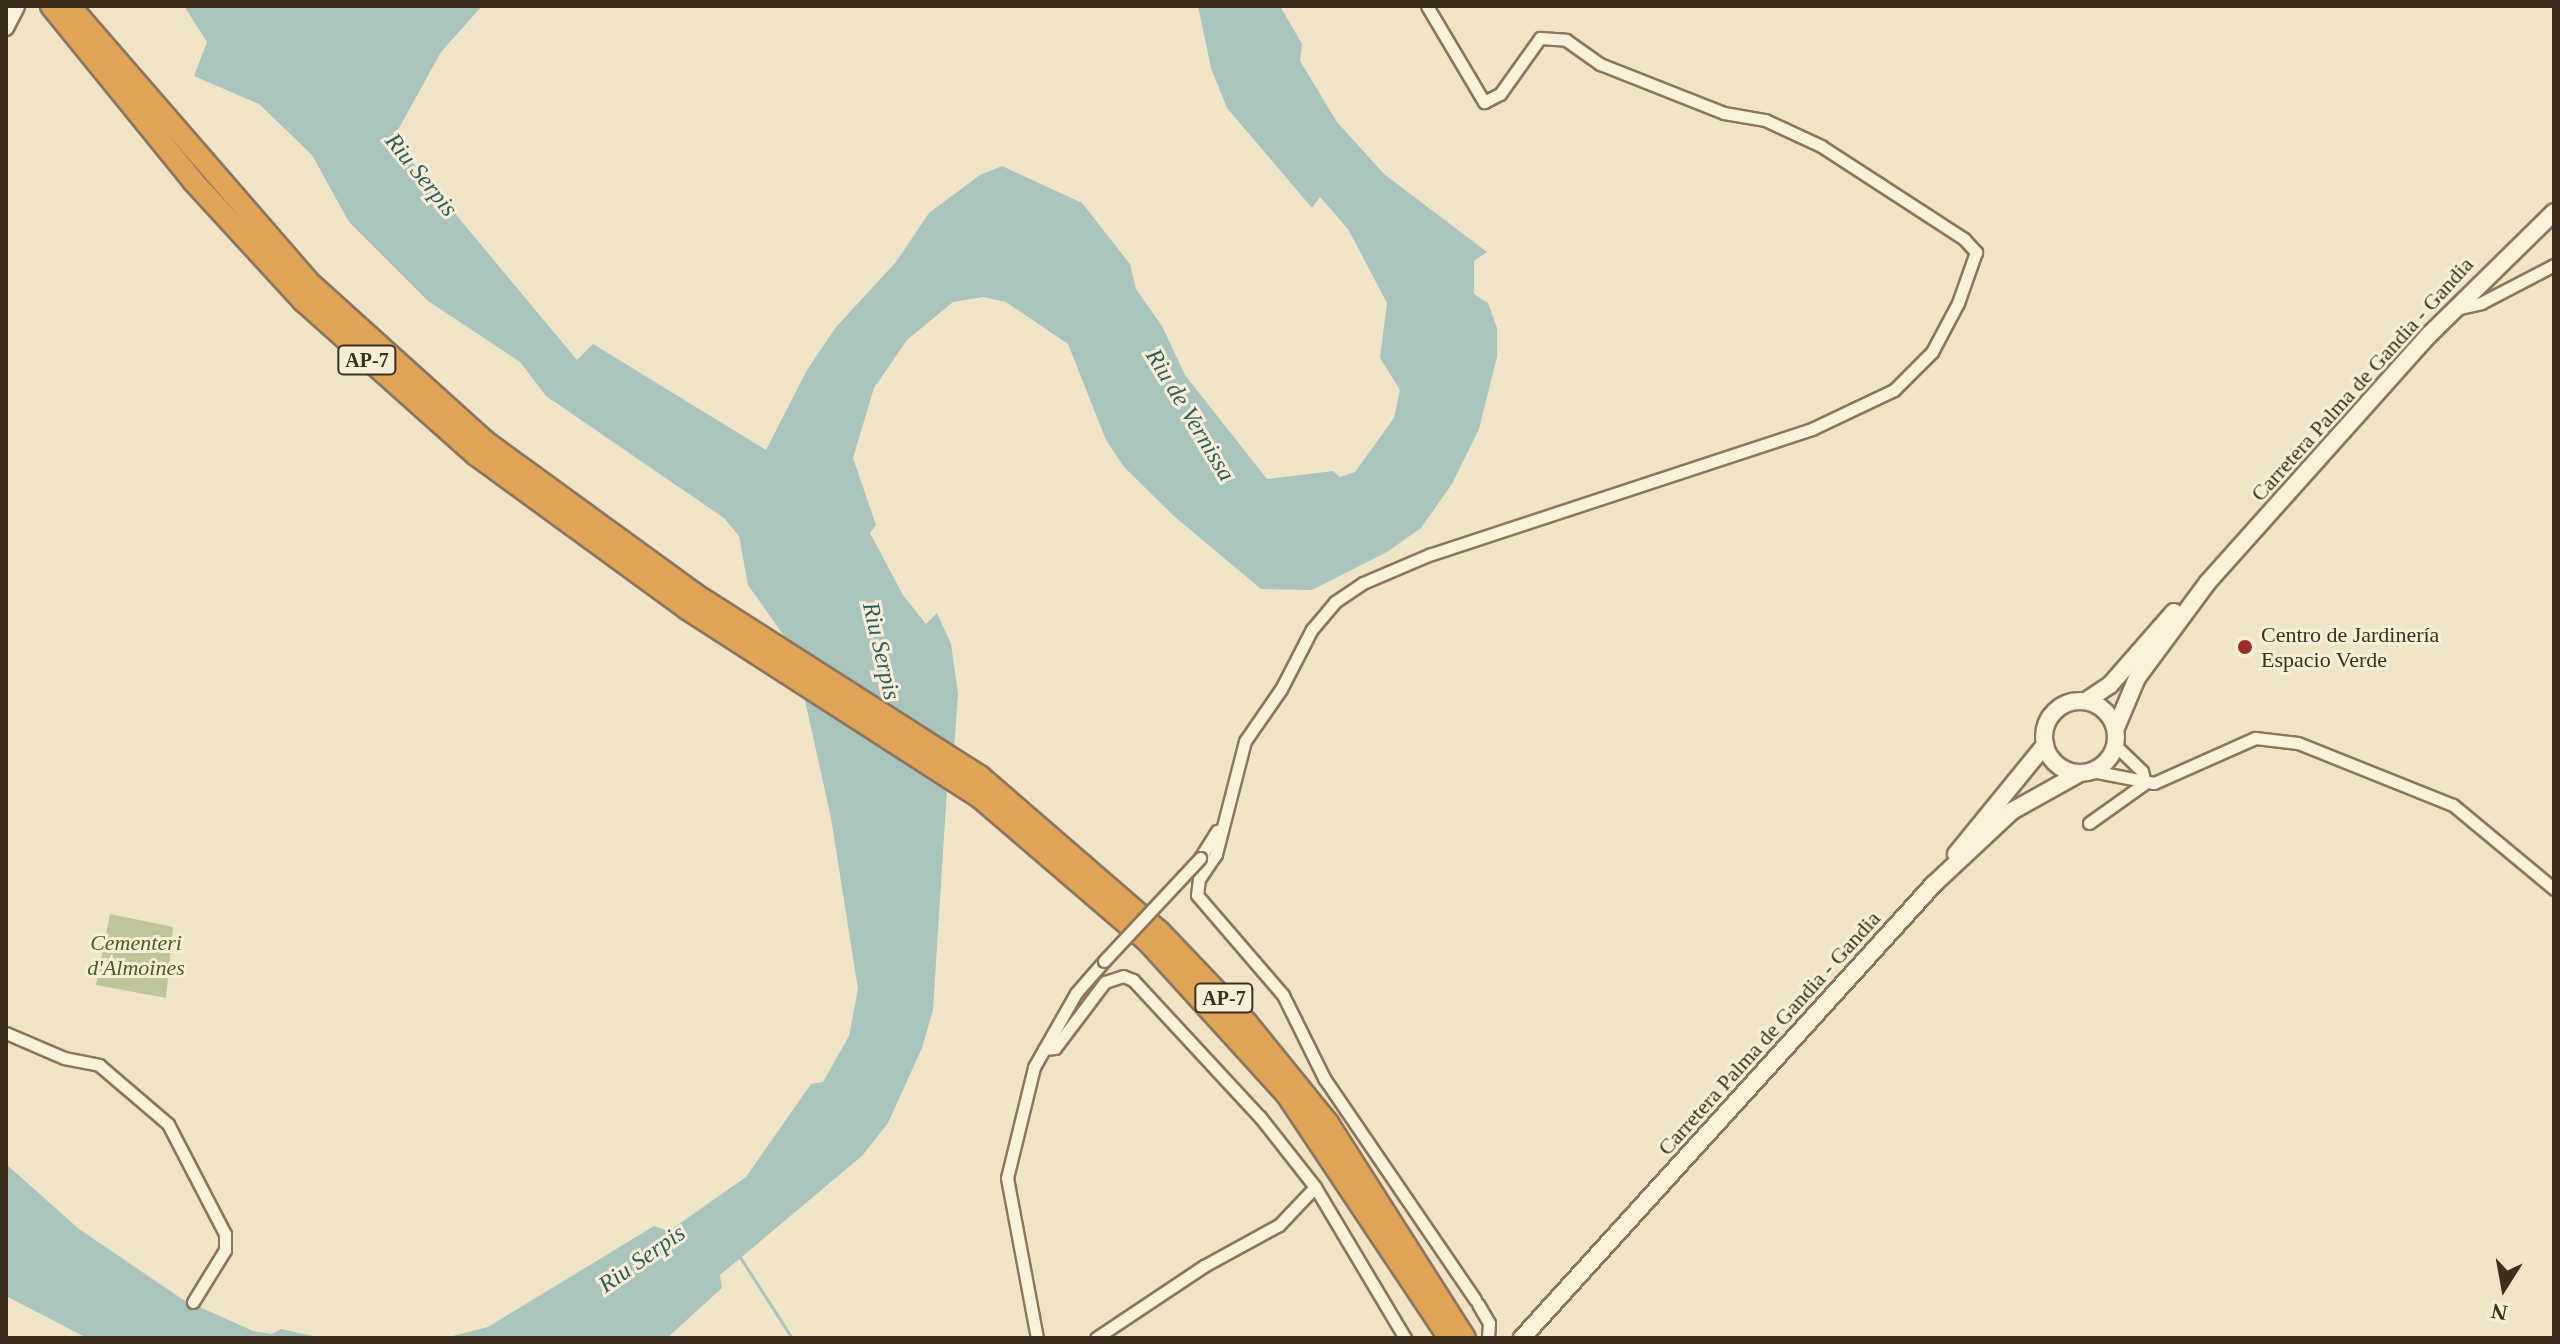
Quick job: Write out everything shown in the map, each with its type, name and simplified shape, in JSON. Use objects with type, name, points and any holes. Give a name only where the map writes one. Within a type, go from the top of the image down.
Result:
[{"type":"highway","name":"AP-7","points":[[51,6],[243,237],[343,339],[476,455],[604,552],[914,743],[980,776],[1085,863],[1226,1000],[1328,1123],[1455,1334]]},
{"type":"highway","name":"AP-7","points":[[70,6],[245,214],[361,333],[486,442],[749,639]]},
{"type":"main road","name":"Carretera Palma de Gandia - Gandia","points":[[2116,728],[2137,678],[2208,582],[2455,309],[2554,212]]},
{"type":"main road","name":"Carretera Palma de Gandia - Gandia","points":[[2086,701],[2110,685],[2170,616],[2208,582]]},
{"type":"main road","points":[[2086,701],[2105,710],[2116,728],[2116,746],[2111,757],[2086,772],[2058,765],[2045,745],[2054,712],[2086,701]]},
{"type":"main road","name":"Carretera Palma de Gandia - Gandia","points":[[1522,1338],[1934,884],[2045,745]]},
{"type":"main road","name":"Carretera Palma de Gandia - Gandia","points":[[1934,884],[2012,811],[2086,772]]},
{"type":"street","points":[[6,28],[17,6]]},
{"type":"street","points":[[1427,6],[1484,102],[1500,94],[1540,38],[1566,40],[1600,64],[1724,113],[1765,120],[1821,146],[1964,239],[1976,252],[1932,352],[1905,381],[1862,410],[1431,554],[1363,583],[1335,602],[1312,629],[1281,689],[1245,741],[1219,827],[1216,854],[1196,885],[1200,902],[1283,995],[1319,1071],[1489,1323],[1488,1338]]},
{"type":"street","points":[[2455,309],[2481,303],[2554,265]]},
{"type":"street","points":[[2086,772],[2128,778],[2169,776],[2262,737],[2315,748],[2381,779],[2453,805],[2554,889]]},
{"type":"street","points":[[2116,746],[2144,777]]},
{"type":"street","points":[[2089,823],[2130,796],[2144,777]]},
{"type":"street","points":[[2128,778],[2130,796]]},
{"type":"street","points":[[1037,1338],[1007,1185],[1020,1111],[1044,1049],[1076,993],[1200,858],[1219,827]]},
{"type":"street","points":[[1044,1049],[1055,1048],[1105,982],[1123,976],[1133,980],[1260,1117],[1315,1187],[1405,1338]]},
{"type":"street","points":[[6,1033],[64,1058],[99,1065],[168,1124],[225,1234],[225,1250],[193,1302]]},
{"type":"street","points":[[1096,1338],[1204,1266],[1279,1225],[1315,1187]]},
{"type":"green space","name":"Cementeri d'Almoines","points":[[110,914],[173,927],[166,998],[96,985]]},
{"type":"water","points":[[184,6],[482,6],[441,52],[393,139],[577,360],[593,344],[766,450],[807,370],[836,327],[896,262],[929,213],[980,175],[1002,166],[1082,203],[1130,264],[1136,289],[1162,326],[1185,375],[1267,479],[1333,471],[1340,477],[1355,472],[1394,418],[1400,390],[1380,358],[1387,303],[1348,229],[1320,197],[1312,208],[1227,108],[1211,68],[1198,6],[1280,6],[1302,44],[1300,61],[1337,122],[1384,174],[1487,252],[1474,261],[1474,294],[1488,303],[1497,328],[1497,357],[1479,429],[1452,484],[1421,528],[1387,552],[1312,590],[1261,589],[1175,517],[1124,467],[1106,440],[1068,344],[1006,302],[983,297],[953,302],[907,340],[874,388],[853,458],[876,525],[870,533],[903,595],[926,624],[937,613],[951,644],[958,693],[954,749],[787,640],[748,585],[739,536],[724,518],[546,396],[520,362],[428,301],[349,222],[312,155],[259,104],[194,76],[207,42]]},
{"type":"water","name":"Riu Serpis","points":[[804,696],[947,789],[933,1010],[922,1048],[888,1123],[862,1156],[720,1275],[722,1288],[667,1338],[445,1338],[488,1327],[654,1226],[669,1231],[746,1177],[811,1084],[823,1082],[849,1036],[858,989],[831,818]]},
{"type":"water","points":[[6,1164],[79,1229],[182,1299],[253,1331],[272,1334],[281,1329],[322,1338],[87,1338],[6,1296]]},
{"type":"waterway","points":[[738,1254],[792,1338]]},
{"type":"place","name":"Centro de Jardinería Espacio Verde","points":[[2245,647]]},
{"type":"water label","name":"Riu de Vernissa","points":[[1190,415]]}]
